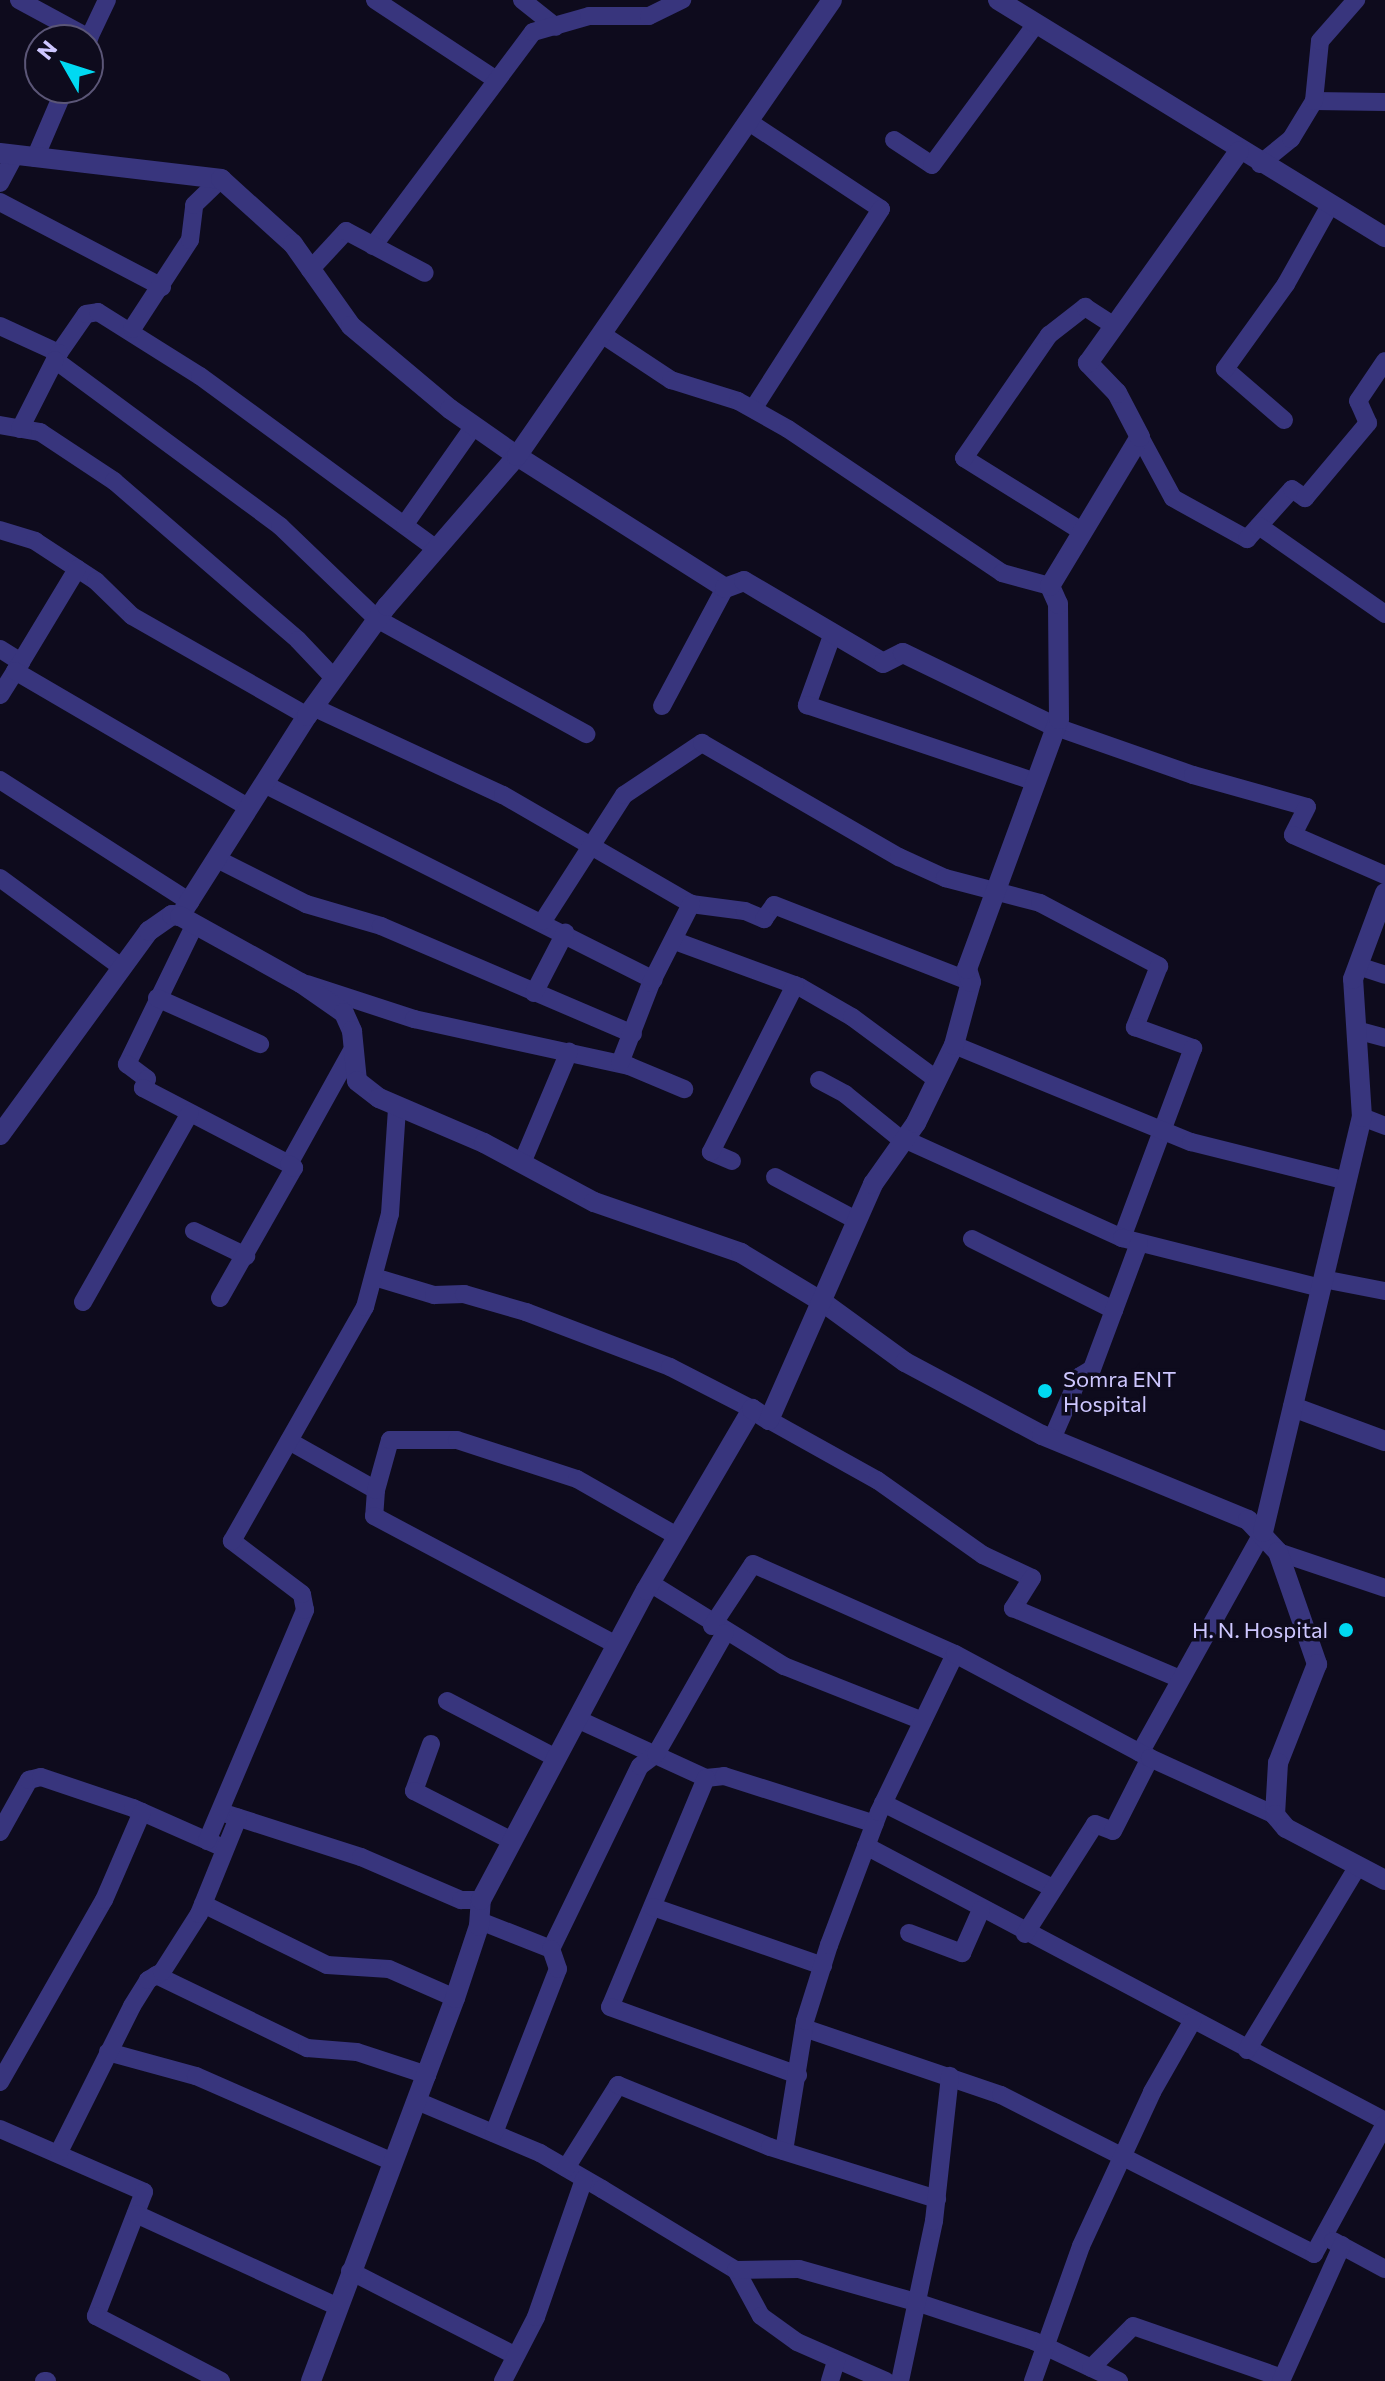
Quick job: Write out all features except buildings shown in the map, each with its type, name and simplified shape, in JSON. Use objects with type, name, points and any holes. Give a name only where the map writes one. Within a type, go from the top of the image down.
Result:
[{"type":"street","points":[[19,0],[61,24]]},
{"type":"street","points":[[95,24],[107,0]]},
{"type":"street","points":[[375,0],[495,79]]},
{"type":"street","points":[[522,0],[556,27]]},
{"type":"street","points":[[373,246],[533,32],[589,16],[649,16],[682,0]]},
{"type":"street","points":[[220,1298],[294,1168],[143,1088],[147,1079],[127,1064],[157,998],[188,914],[217,859],[310,712],[377,619],[517,456],[832,0]]},
{"type":"street","points":[[998,0],[1329,207],[1385,237]]},
{"type":"street","points":[[1260,164],[1291,139],[1314,101],[1320,41],[1356,0]]},
{"type":"street","points":[[894,140],[932,165],[1036,24]]},
{"type":"street","points":[[1314,101],[1385,102]]},
{"type":"street","points":[[0,183],[53,104]]},
{"type":"street","points":[[749,122],[881,209],[753,409]]},
{"type":"street","points":[[1239,151],[1088,363],[1117,393],[1173,498],[1247,539],[1292,489],[1305,498],[1368,423],[1358,401],[1385,361]]},
{"type":"street","points":[[16,155],[221,179],[293,244],[351,326],[474,426],[725,588]]},
{"type":"street","points":[[132,329],[190,240],[194,205],[221,179]]},
{"type":"street","points":[[0,202],[162,287]]},
{"type":"street","points":[[1284,420],[1225,369],[1286,284],[1329,207]]},
{"type":"street","points":[[310,270],[346,231],[425,273]]},
{"type":"street","points":[[1083,532],[964,458],[1049,335],[1085,307],[1114,326]]},
{"type":"street","points":[[20,429],[57,356],[86,314],[98,312],[132,329],[436,549]]},
{"type":"street","points":[[0,326],[57,356],[280,526],[377,619],[586,734]]},
{"type":"street","points":[[603,335],[671,380],[753,409],[1002,573],[1050,586]]},
{"type":"street","points":[[0,425],[40,432],[114,481],[298,640],[334,678]]},
{"type":"street","points":[[405,524],[474,426]]},
{"type":"street","points":[[1050,586],[1140,437]]},
{"type":"street","points":[[1259,526],[1385,614]]},
{"type":"street","points":[[0,530],[35,541],[77,569],[132,616],[310,712],[503,795],[590,845],[645,882],[691,904],[745,911],[764,919],[774,905],[971,982]]},
{"type":"street","points":[[0,695],[77,569]]},
{"type":"street","points":[[662,706],[725,588],[744,581],[883,663],[903,653],[1056,727],[1193,775],[1307,807],[1293,835],[1385,875]]},
{"type":"street","points":[[311,2381],[336,2306],[455,1998],[480,1921],[481,1900],[677,1536],[761,1415],[824,1303],[856,1220],[904,1140],[954,1045],[971,982],[967,969],[1056,727],[1058,604],[1050,586]]},
{"type":"street","points":[[833,633],[807,705],[1036,782]]},
{"type":"street","points":[[0,649],[18,667],[249,808]]},
{"type":"street","points":[[543,921],[624,795],[702,743],[899,857],[995,894],[1040,903],[1159,966],[1135,1027],[1193,1048],[1160,1130],[1114,1310],[1092,1369],[1079,1377],[1052,1439]]},
{"type":"street","points":[[0,780],[188,914],[344,1013],[352,1031],[351,1052],[357,1081],[397,1108],[522,1163],[594,1202],[741,1253],[824,1303],[905,1362],[1052,1439],[1248,1520],[1263,1532],[1278,1552],[1317,1664],[1278,1763],[1275,1815]]},
{"type":"street","points":[[264,784],[543,921],[653,980]]},
{"type":"street","points":[[217,859],[306,904],[381,926],[633,1034]]},
{"type":"street","points":[[0,878],[121,967]]},
{"type":"street","points":[[1025,1934],[1095,1824],[1113,1831],[1178,1678],[1263,1532],[1362,1117],[1353,979],[1385,893]]},
{"type":"street","points":[[620,1063],[653,980],[691,904]]},
{"type":"street","points":[[0,1135],[149,931],[172,915],[188,914]]},
{"type":"street","points":[[534,993],[565,933]]},
{"type":"street","points":[[675,941],[795,985],[852,1017],[937,1080]]},
{"type":"street","points":[[1358,966],[1385,975]]},
{"type":"street","points":[[301,983],[414,1019],[620,1063],[684,1089]]},
{"type":"street","points":[[732,1161],[711,1152],[795,985]]},
{"type":"street","points":[[157,998],[260,1044]]},
{"type":"street","points":[[1356,1030],[1385,1038]]},
{"type":"street","points":[[954,1045],[1191,1142],[1347,1181]]},
{"type":"street","points":[[289,1164],[351,1052]]},
{"type":"street","points":[[522,1163],[569,1052]]},
{"type":"street","points":[[819,1080],[904,1140],[1131,1240],[1322,1283],[1385,1291]]},
{"type":"street","points":[[59,2152],[108,2052],[148,1980],[156,1975],[203,1904],[225,1849],[229,1815],[305,1610],[302,1594],[232,1541],[365,1307],[390,1214],[397,1108]]},
{"type":"street","points":[[83,1302],[190,1113]]},
{"type":"street","points":[[1362,1117],[1385,1126]]},
{"type":"street","points":[[775,1177],[856,1220]]},
{"type":"street","points":[[194,1231],[246,1256]]},
{"type":"street","points":[[972,1239],[1114,1310]]},
{"type":"street","points":[[374,1277],[434,1295],[464,1294],[526,1312],[670,1367],[877,1480],[983,1555],[1032,1578],[1013,1608],[1178,1678]]},
{"type":"street","points":[[1293,1407],[1385,1441]]},
{"type":"street","points":[[617,1645],[374,1516],[376,1490],[390,1440],[457,1440],[522,1466],[577,1479],[677,1536]]},
{"type":"street","points":[[289,1441],[376,1490]]},
{"type":"street","points":[[1278,1552],[1385,1588]]},
{"type":"street","points":[[494,2133],[558,1969],[551,1949],[640,1766],[653,1756],[753,1564],[955,1654],[1145,1756],[1275,1815],[1286,1828],[1385,1880]]},
{"type":"street","points":[[650,1583],[719,1630],[784,1666],[923,1721]]},
{"type":"street","points":[[784,2151],[804,2028],[823,1966],[883,1803],[955,1654]]},
{"type":"street","points":[[447,1701],[556,1758]]},
{"type":"street","points":[[577,1719],[706,1778],[724,1776],[875,1824]]},
{"type":"street","points":[[431,1744],[414,1791],[512,1841]]},
{"type":"street","points":[[0,1832],[29,1780],[41,1777],[142,1812],[225,1849]]},
{"type":"street","points":[[706,1778],[610,2007],[798,2075]]},
{"type":"street","points":[[883,1803],[1053,1888]]},
{"type":"street","points":[[0,2082],[104,1900],[142,1812]]},
{"type":"street","points":[[207,1841],[229,1815]]},
{"type":"street","points":[[229,1815],[361,1857],[461,1900],[481,1900]]},
{"type":"street","points":[[804,2028],[950,2076],[1122,2154],[1256,2229],[1314,2254],[1385,2123],[1025,1934],[866,1846]]},
{"type":"street","points":[[1247,2050],[1358,1866]]},
{"type":"street","points":[[203,1904],[327,1965],[389,1969],[455,1998]]},
{"type":"street","points":[[653,1907],[823,1966]]},
{"type":"street","points":[[909,1933],[962,1953],[981,1910]]},
{"type":"street","points":[[480,1921],[551,1949]]},
{"type":"street","points":[[156,1975],[307,2048],[357,2052],[427,2075]]},
{"type":"street","points":[[1033,2381],[1044,2345],[1122,2154],[1192,2022]]},
{"type":"street","points":[[108,2052],[196,2076],[393,2162]]},
{"type":"street","points":[[900,2381],[919,2303],[937,2199],[940,2132],[950,2076]]},
{"type":"street","points":[[566,2168],[618,2085],[784,2151],[937,2199]]},
{"type":"street","points":[[417,2101],[566,2168],[736,2270],[761,2316],[836,2361],[886,2381]]},
{"type":"street","points":[[0,2129],[59,2152],[144,2192],[96,2316],[221,2381]]},
{"type":"street","points":[[503,2381],[536,2317],[584,2179]]},
{"type":"street","points":[[136,2214],[336,2306]]},
{"type":"street","points":[[1324,2236],[1385,2269]]},
{"type":"street","points":[[1091,2368],[1133,2326],[1281,2379],[1342,2245]]},
{"type":"street","points":[[736,2270],[799,2269],[919,2303],[1044,2345],[1119,2381]]},
{"type":"street","points":[[350,2271],[516,2356]]},
{"type":"street","points":[[830,2381],[836,2361]]},
{"type":"place","name":"Somra ENT Hospital","points":[[1045,1391]]},
{"type":"place","name":"H. N. Hospital","points":[[1346,1630]]}]
